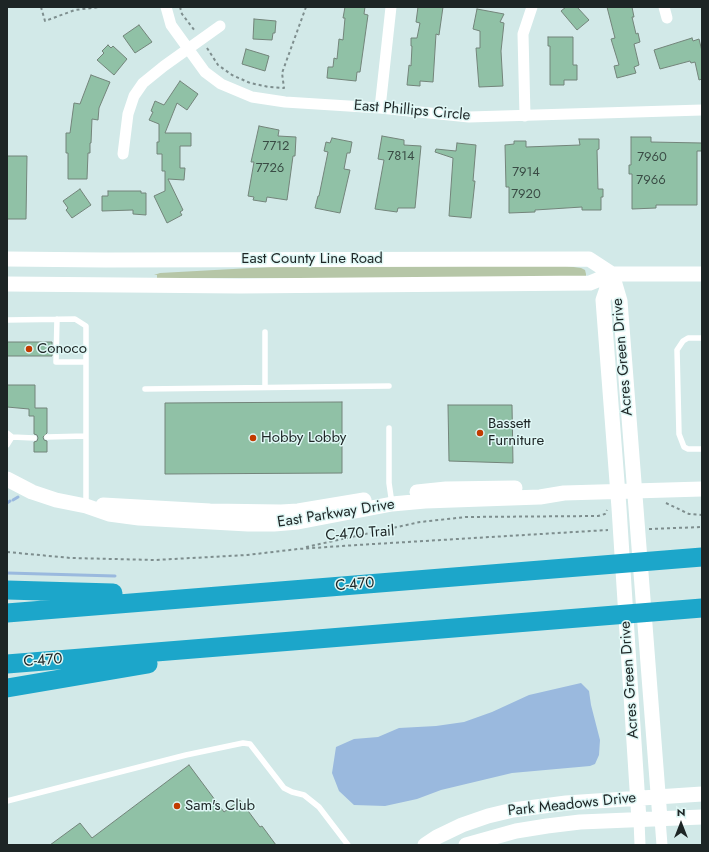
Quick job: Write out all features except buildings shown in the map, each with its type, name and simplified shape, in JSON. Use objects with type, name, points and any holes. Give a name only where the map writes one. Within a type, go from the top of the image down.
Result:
[{"type":"highway","name":"C-470","points":[[7,613],[702,557]]},
{"type":"highway","points":[[7,590],[90,593],[192,592],[244,594]]},
{"type":"highway","name":"C-470","points":[[7,664],[702,608]]},
{"type":"highway","points":[[7,688],[147,664],[321,647],[349,636]]},
{"type":"main road","name":"East County Line Road","points":[[7,259],[590,259],[612,274]]},
{"type":"main road","name":"East County Line Road","points":[[7,284],[247,286],[590,284],[612,274],[702,274]]},
{"type":"main road","name":"Acres Green Drive","points":[[612,274],[620,301],[660,819]]},
{"type":"main road","name":"Acres Green Drive","points":[[612,274],[603,300],[618,491],[639,820]]},
{"type":"main road","name":"East Parkway Drive","points":[[7,479],[32,492],[50,498],[86,506],[117,516],[216,523],[274,524],[323,518],[391,500],[540,497],[564,493],[702,489]]},
{"type":"main road","name":"Park Meadows Drive","points":[[425,845],[462,826],[488,816],[513,810],[566,803],[702,794]]},
{"type":"main road","name":"Park Meadows Drive","points":[[466,845],[516,832],[580,822],[702,817]]},
{"type":"street","name":"East Phillips Circle","points":[[166,7],[171,25],[205,72],[221,84],[252,97],[285,102],[380,108],[469,117],[702,110]]},
{"type":"street","points":[[380,108],[391,7]]},
{"type":"street","points":[[525,116],[523,34],[532,7]]},
{"type":"street","points":[[123,154],[128,114],[134,96],[143,83],[220,26]]},
{"type":"street","name":"Acres Green Drive","points":[[660,819],[662,845]]},
{"type":"street","name":"Acres Green Drive","points":[[639,820],[640,845]]},
{"type":"lane","points":[[57,319],[56,362],[86,362]]},
{"type":"lane","points":[[7,320],[75,319],[86,326],[86,506]]},
{"type":"lane","points":[[265,332],[265,387]]},
{"type":"lane","points":[[702,338],[688,338],[683,341],[677,350],[679,434],[684,447],[688,449],[702,449]]},
{"type":"lane","points":[[145,389],[389,386]]},
{"type":"lane","points":[[389,428],[389,473],[391,500]]},
{"type":"lane","points":[[7,445],[9,435],[34,438]]},
{"type":"lane","points":[[47,437],[86,436]]},
{"type":"lane","points":[[7,801],[186,755],[242,743],[250,744],[284,788],[304,795],[319,807],[348,845]]},
{"type":"path","points":[[41,7],[45,21],[75,10],[100,7]]},
{"type":"path","points":[[180,7],[182,14],[218,65],[232,75],[250,83],[284,88],[282,73],[306,7]]},
{"type":"path","points":[[663,502],[689,514],[702,515]]},
{"type":"path","points":[[298,549],[420,522],[474,517],[598,516],[605,514],[608,509]]},
{"type":"path","points":[[696,528],[702,528]]},
{"type":"path","name":"C-470 Trail","points":[[7,552],[71,558],[144,560],[247,555],[298,549],[596,530]]},
{"type":"green space","points":[[288,266],[566,266],[585,270],[586,276],[451,278],[157,278],[157,275],[154,275],[160,273]]},
{"type":"water","points":[[581,683],[589,691],[600,740],[599,755],[595,764],[590,766],[512,773],[441,790],[417,799],[385,806],[354,805],[339,791],[332,773],[336,747],[354,739],[378,737],[399,728],[436,726],[464,722],[492,712],[529,695]]},
{"type":"waterway","points":[[13,500],[18,497]]},
{"type":"waterway","points":[[7,573],[115,576]]},
{"type":"place","name":"Conoco","points":[[29,349]]},
{"type":"place","name":"Bassett Furniture","points":[[480,433]]},
{"type":"place","name":"Hobby Lobby","points":[[253,438]]},
{"type":"place","name":"Sam's Club","points":[[177,806]]}]
